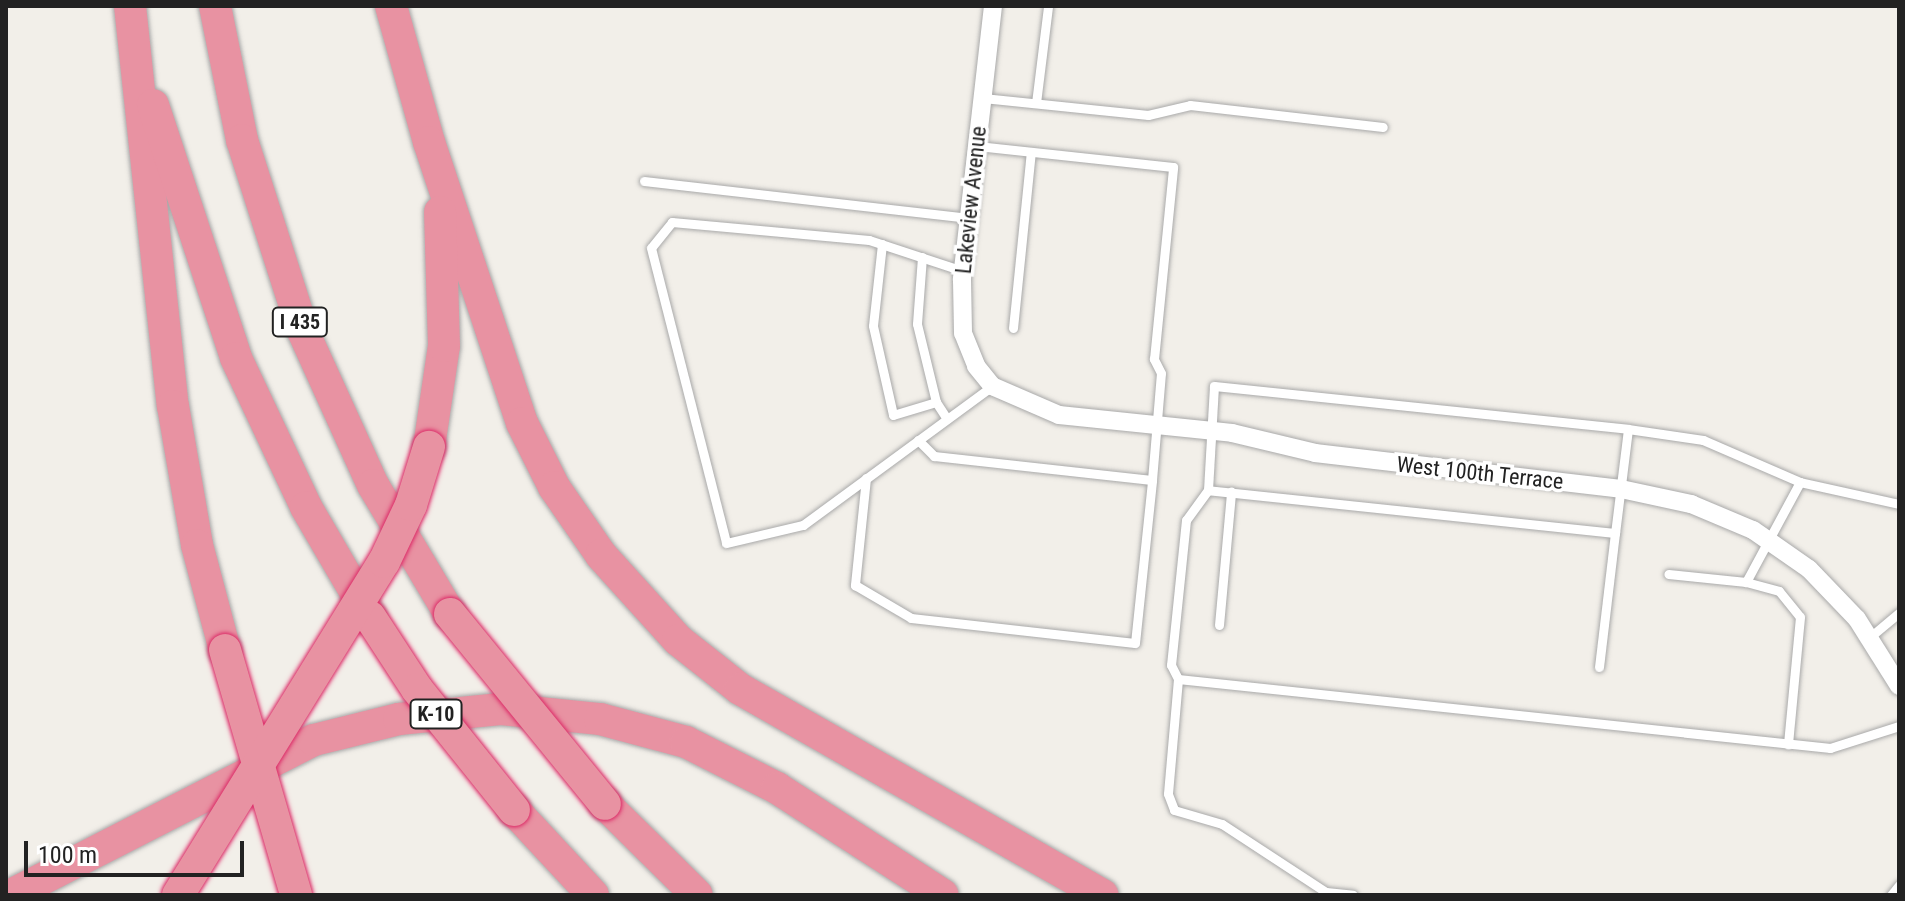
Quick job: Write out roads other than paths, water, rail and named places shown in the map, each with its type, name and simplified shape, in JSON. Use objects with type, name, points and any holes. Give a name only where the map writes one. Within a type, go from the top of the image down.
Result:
[{"type":"highway","name":"I 435","points":[[215,6],[246,154],[303,331],[373,485],[450,614],[605,804],[697,895]]},
{"type":"highway","points":[[391,6],[429,142],[522,423],[576,521],[630,590],[678,640],[740,689],[1103,895]]},
{"type":"highway","points":[[130,22],[236,358],[306,507],[370,617],[417,689],[514,810],[593,895]]},
{"type":"highway","points":[[130,22],[173,406],[197,545],[296,895]]},
{"type":"highway","points":[[178,895],[384,562],[411,505],[429,447],[444,346],[445,271],[429,142]]},
{"type":"highway","name":"K-10","points":[[11,895],[314,740],[399,719],[501,709],[600,719],[707,750],[777,788],[943,895]]},
{"type":"street","name":"Lakeview Avenue","points":[[992,386],[976,366],[963,333],[963,271],[993,6]]},
{"type":"street","name":"West 100th Terrace","points":[[992,386],[1059,415],[1211,430],[1349,458],[1621,489],[1691,504],[1766,539],[1831,589],[1870,637],[1899,686]]},
{"type":"lane","points":[[1036,103],[1048,6]]},
{"type":"lane","points":[[983,98],[1148,115],[1190,105],[1383,127]]},
{"type":"lane","points":[[866,478],[855,585],[911,618],[1135,643],[1157,424],[1161,373],[1154,359],[1173,167],[977,146]]},
{"type":"lane","points":[[1013,328],[1031,152]]},
{"type":"lane","points":[[644,181],[969,218]]},
{"type":"lane","points":[[963,271],[882,244],[672,222],[651,248],[726,543],[803,525],[992,386]]},
{"type":"lane","points":[[882,244],[873,326],[893,415],[936,402]]},
{"type":"lane","points":[[922,257],[917,324],[936,402],[947,419]]},
{"type":"lane","points":[[1353,895],[1326,892],[1222,824],[1174,810],[1168,794],[1178,679],[1171,665],[1186,520],[1208,490],[1214,386],[1628,429],[1703,440],[1800,482],[1899,504]]},
{"type":"lane","points":[[1599,667],[1628,429]]},
{"type":"lane","points":[[918,440],[934,456],[1152,480]]},
{"type":"lane","points":[[1746,582],[1766,539],[1800,482]]},
{"type":"lane","points":[[1208,490],[1615,533]]},
{"type":"lane","points":[[1219,625],[1231,492]]},
{"type":"lane","points":[[1668,574],[1746,582],[1779,591],[1800,617],[1788,744]]},
{"type":"lane","points":[[1870,637],[1899,613]]},
{"type":"lane","points":[[1178,679],[1830,748],[1899,726]]},
{"type":"lane","points":[[1891,895],[1899,885]]}]
